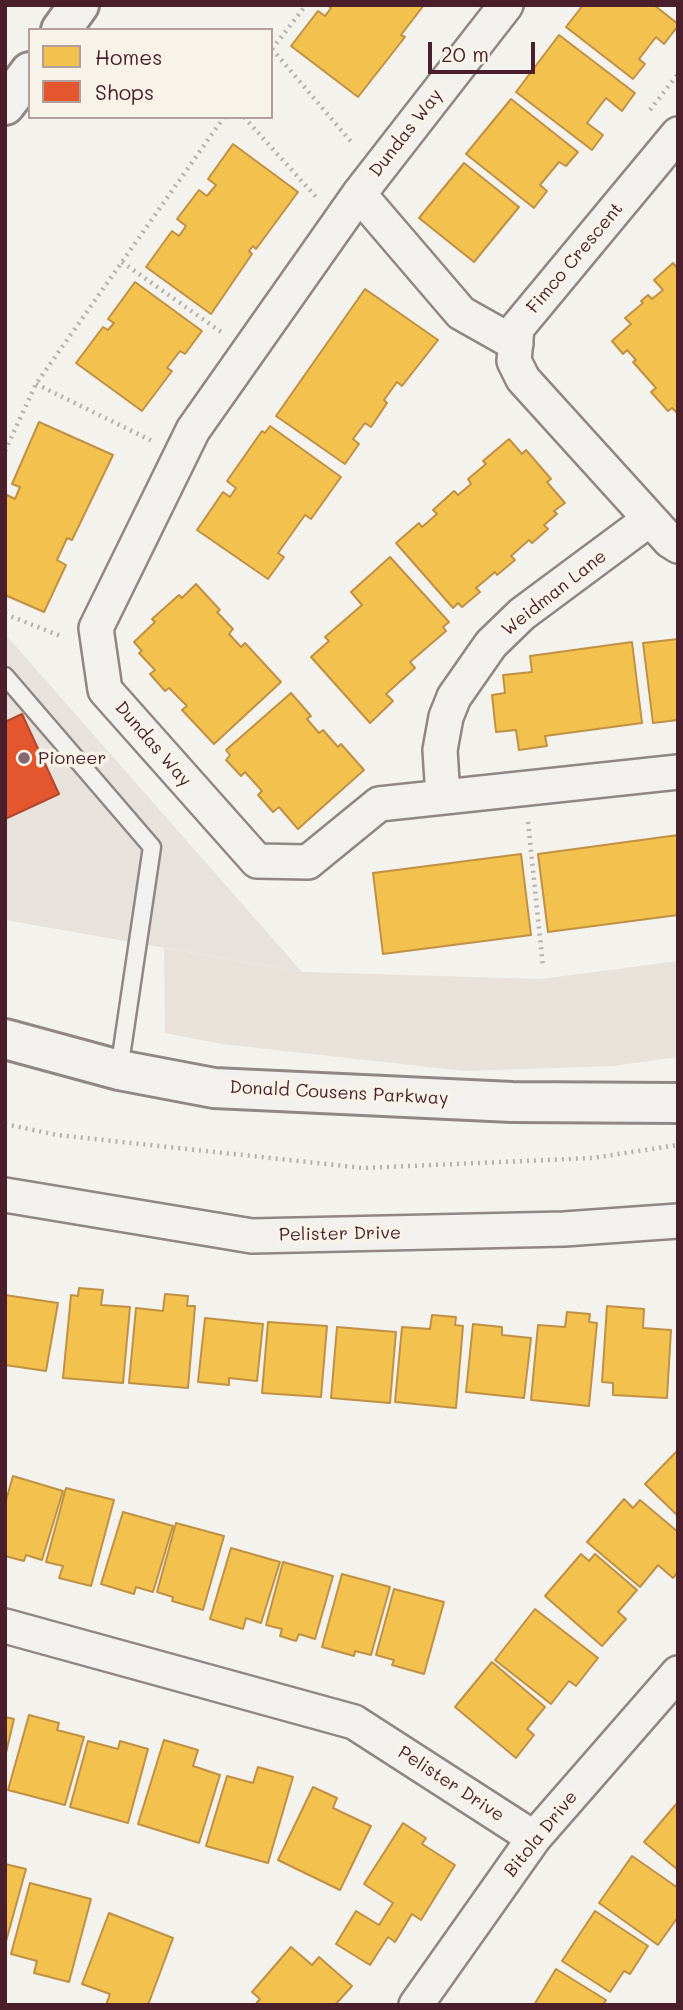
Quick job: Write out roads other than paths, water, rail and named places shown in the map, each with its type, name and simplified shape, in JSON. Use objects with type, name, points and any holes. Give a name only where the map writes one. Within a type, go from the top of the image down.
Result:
[{"type":"main road","points":[[62,28],[79,5]]},
{"type":"main road","points":[[5,104],[28,75]]},
{"type":"main road","name":"Donald Cousens Parkway","points":[[5,1039],[119,1070],[214,1088],[512,1102],[678,1103]]},
{"type":"street","name":"Dundas Way","points":[[506,5],[368,183],[193,430],[96,628],[106,690],[257,861],[308,862],[379,804],[678,772]]},
{"type":"street","name":"Fimco Crescent","points":[[516,344],[517,328],[678,134]]},
{"type":"street","name":"Dundas Way","points":[[368,183],[461,313],[516,344]]},
{"type":"street","points":[[516,344],[514,360],[523,380],[670,541],[678,545]]},
{"type":"street","name":"Weidman Lane","points":[[443,797],[440,750],[446,717],[454,697],[491,644],[522,614],[650,519]]},
{"type":"street","name":"Pelister Drive","points":[[5,1195],[251,1236],[564,1229],[678,1221]]},
{"type":"street","name":"Pelister Drive","points":[[5,1626],[354,1722],[534,1838]]},
{"type":"street","name":"Bitola Drive","points":[[416,2005],[534,1838],[678,1673]]},
{"type":"lane","points":[[5,676],[152,847],[119,1070]]},
{"type":"place","name":"Pioneer","points":[[24,758]]}]
